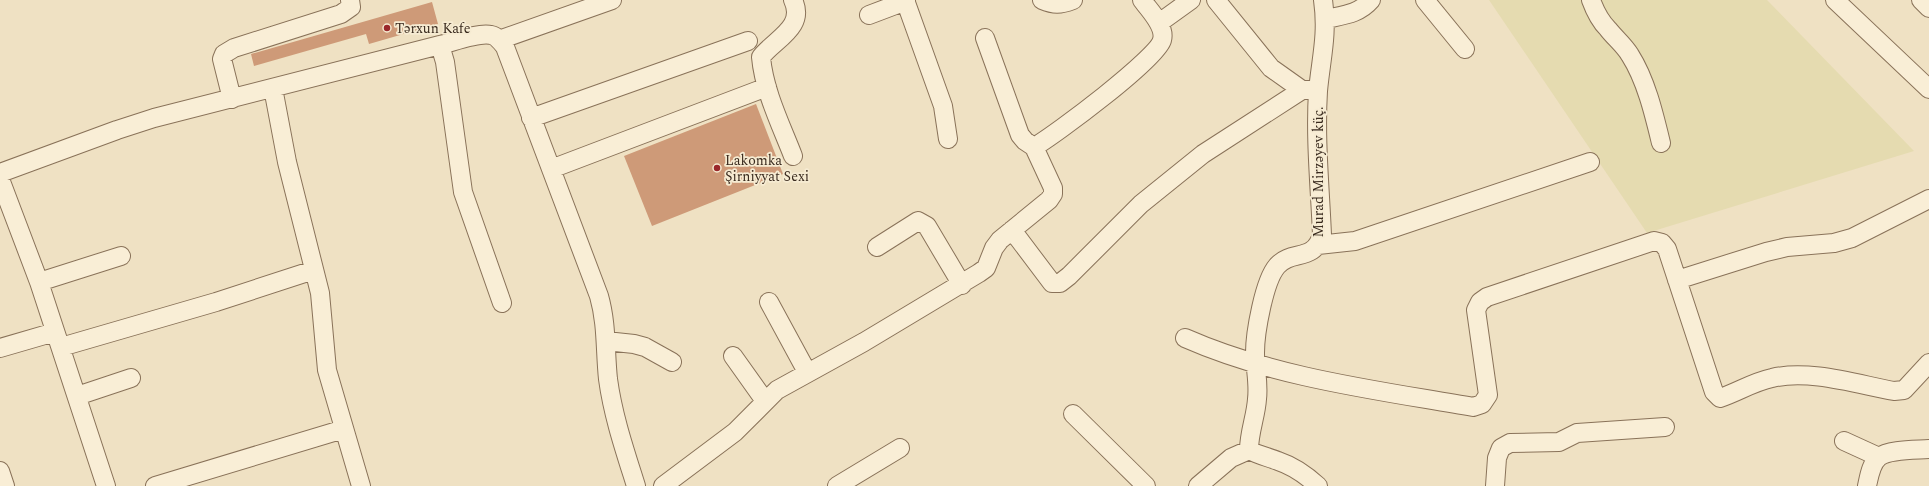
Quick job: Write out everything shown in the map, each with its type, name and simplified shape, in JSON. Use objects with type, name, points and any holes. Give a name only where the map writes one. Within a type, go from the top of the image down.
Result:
[{"type":"street","points":[[232,99],[222,59],[224,54],[234,48],[341,14],[351,7],[350,0]]},
{"type":"street","points":[[499,40],[612,0]]},
{"type":"street","points":[[793,0],[796,6],[797,16],[792,27],[767,49],[761,57],[762,71],[767,87],[793,156]]},
{"type":"street","points":[[1042,0],[1053,5],[1072,0]]},
{"type":"street","points":[[1034,146],[1077,118],[1158,46],[1162,40],[1159,23],[1142,0]]},
{"type":"street","points":[[1159,23],[1191,0]]},
{"type":"street","points":[[1012,230],[1052,283],[1060,283],[1069,276],[1141,204],[1203,154],[1310,90],[1271,68],[1216,0]]},
{"type":"street","name":"Murad Mirzəyev küç.","points":[[1249,450],[1249,439],[1257,399],[1255,347],[1269,278],[1278,265],[1292,257],[1310,252],[1318,245],[1322,234],[1317,127],[1310,90],[1325,48],[1326,19],[1323,0]]},
{"type":"street","points":[[1326,19],[1356,12],[1364,8],[1371,0]]},
{"type":"street","points":[[1425,0],[1465,49]]},
{"type":"street","points":[[1591,0],[1597,15],[1607,29],[1623,45],[1631,58],[1651,104],[1661,143]]},
{"type":"street","points":[[1835,0],[1929,89]]},
{"type":"street","points":[[1921,0],[1929,8]]},
{"type":"street","points":[[869,15],[906,1],[943,106],[948,139]]},
{"type":"street","points":[[0,173],[154,118],[440,45],[483,35],[491,35],[499,40],[504,48],[599,296],[604,312],[608,379],[616,420],[636,486]]},
{"type":"street","points":[[663,486],[735,432],[777,390],[962,285],[986,268],[994,248],[1000,240],[1049,200],[1053,194],[1053,188],[1034,146],[1025,141],[1020,134],[985,38]]},
{"type":"street","points":[[531,118],[748,41]]},
{"type":"street","points":[[440,45],[445,62],[463,192],[502,303]]},
{"type":"street","points":[[551,169],[767,87]]},
{"type":"street","points":[[273,88],[287,162],[314,270],[323,317],[328,370],[361,486]]},
{"type":"street","points":[[1318,245],[1355,241],[1590,162]]},
{"type":"street","points":[[0,179],[39,282],[106,486]]},
{"type":"street","points":[[1678,280],[1766,252],[1787,247],[1834,243],[1852,238],[1929,199]]},
{"type":"street","points":[[877,247],[918,221],[923,223],[927,226],[962,285]]},
{"type":"street","points":[[1185,338],[1218,352],[1256,365],[1341,383],[1473,407],[1482,404],[1488,395],[1476,310],[1480,302],[1487,297],[1654,241],[1662,244],[1667,249],[1714,392],[1720,398],[1731,395],[1754,383],[1788,375],[1815,377],[1894,391],[1904,390],[1929,363]]},
{"type":"street","points":[[39,282],[122,256]]},
{"type":"street","points":[[0,348],[58,339],[216,302],[314,270]]},
{"type":"street","points":[[769,302],[807,372]]},
{"type":"street","points":[[606,341],[634,344],[645,347],[672,362]]},
{"type":"street","points":[[733,356],[765,401]]},
{"type":"street","points":[[77,396],[131,378]]},
{"type":"street","points":[[1073,414],[1146,486]]},
{"type":"street","points":[[1495,486],[1497,458],[1501,448],[1510,443],[1559,442],[1577,433],[1665,427]]},
{"type":"street","points":[[155,486],[344,429]]},
{"type":"street","points":[[1844,441],[1879,457]]},
{"type":"street","points":[[837,486],[900,448]]},
{"type":"street","points":[[1867,486],[1872,466],[1879,457],[1891,452],[1929,448]]},
{"type":"street","points":[[1198,486],[1231,458],[1249,450],[1257,455],[1279,461],[1305,474],[1318,486]]},
{"type":"street","points":[[0,471],[5,486]]},
{"type":"shaded area","points":[[1489,0],[1767,0],[1914,151],[1647,233]]},
{"type":"building","points":[[432,2],[438,24],[369,44],[366,34],[254,66],[251,54]]},
{"type":"building","points":[[756,104],[783,174],[652,226],[624,156]]},
{"type":"place","name":"Tərxun Kafe","points":[[387,28]]},
{"type":"place","name":"Lakomka Şirniyyat Sexi","points":[[717,168]]}]
